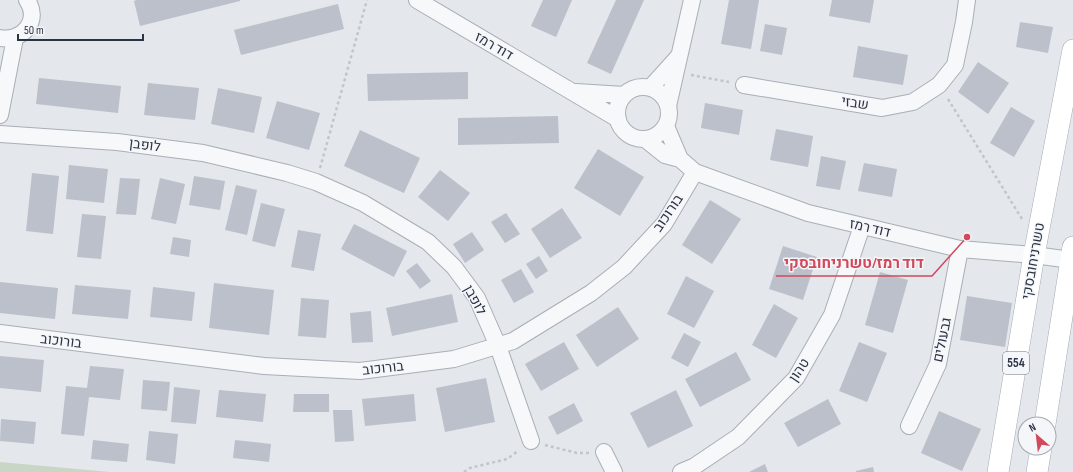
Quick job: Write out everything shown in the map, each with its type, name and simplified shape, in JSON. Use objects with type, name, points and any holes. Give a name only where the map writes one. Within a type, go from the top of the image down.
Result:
[{"type":"main road","name":"טשרניחובסקי","points":[[998,472],[1035,249],[1073,50]]},
{"type":"main road","points":[[1046,416],[1072,254]]},
{"type":"main road","points":[[1037,472],[1040,456]]},
{"type":"street","name":"דוד רמז","points":[[417,0],[618,119]]},
{"type":"street","points":[[668,106],[661,94],[650,88],[635,88],[624,95],[617,107],[618,119],[624,132],[631,137],[645,139],[656,136],[666,126],[669,116],[668,106],[677,73],[692,0]]},
{"type":"street","name":"שבזי","points":[[744,84],[882,108],[913,102],[939,85],[955,65],[967,0]]},
{"type":"street","points":[[0,115],[7,38],[22,34],[28,28],[31,20],[30,1]]},
{"type":"street","points":[[650,88],[681,54]]},
{"type":"street","name":"דוד רמז","points":[[572,91],[624,95]]},
{"type":"street","name":"דוד רמז","points":[[666,126],[680,159]]},
{"type":"street","name":"לופבן","points":[[0,134],[117,142],[203,153],[287,173],[316,182],[363,203],[428,242],[454,267],[477,298],[498,346],[531,441]]},
{"type":"street","name":"דוד רמז","points":[[645,139],[665,155],[680,159],[695,172],[808,213],[960,249],[1035,249],[1072,254]]},
{"type":"street","name":"בורוכוב","points":[[0,333],[264,366],[360,371],[454,359],[513,341],[591,293],[624,267],[664,224],[695,172]]},
{"type":"street","name":"טהון","points":[[681,472],[695,466],[738,437],[796,378],[832,315],[862,226]]},
{"type":"street","name":"גבעולים","points":[[909,426],[938,364],[960,249]]},
{"type":"street","points":[[604,452],[614,472]]},
{"type":"path","points":[[316,182],[366,0]]},
{"type":"path","points":[[677,73],[744,84]]},
{"type":"path","points":[[939,85],[1035,249]]},
{"type":"green space","points":[[0,462],[110,472],[0,472]]},
{"type":"building","points":[[543,0],[572,0],[556,37],[531,26]]},
{"type":"building","points":[[616,0],[644,0],[611,74],[587,63]]},
{"type":"building","points":[[729,0],[759,0],[751,49],[721,44]]},
{"type":"building","points":[[832,0],[874,0],[870,23],[829,16]]},
{"type":"building","points":[[134,1],[240,1],[140,26]]},
{"type":"building","points":[[338,4],[344,29],[241,55],[234,30]]},
{"type":"building","points":[[1020,22],[1053,27],[1048,53],[1016,47]]},
{"type":"building","points":[[765,24],[787,28],[782,55],[760,51]]},
{"type":"building","points":[[858,46],[908,55],[903,85],[853,77]]},
{"type":"building","points":[[978,62],[1009,83],[988,114],[958,92]]},
{"type":"building","points":[[468,72],[468,99],[368,101],[367,74]]},
{"type":"building","points":[[39,78],[121,86],[118,113],[36,104]]},
{"type":"building","points":[[148,83],[199,88],[195,120],[144,115]]},
{"type":"building","points":[[218,88],[262,97],[254,133],[211,124]]},
{"type":"building","points":[[277,101],[320,113],[309,150],[266,138]]},
{"type":"building","points":[[705,103],[743,110],[739,135],[701,128]]},
{"type":"building","points":[[1011,107],[1035,121],[1014,157],[990,143]]},
{"type":"building","points":[[558,116],[559,143],[458,145],[458,118]]},
{"type":"building","points":[[776,129],[813,136],[808,167],[770,160]]},
{"type":"building","points":[[360,130],[420,158],[404,193],[344,166]]},
{"type":"building","points":[[598,149],[644,177],[620,216],[574,188]]},
{"type":"building","points":[[821,156],[846,161],[840,190],[816,186]]},
{"type":"building","points":[[864,163],[897,169],[892,197],[858,191]]},
{"type":"building","points":[[69,165],[108,169],[104,203],[66,199]]},
{"type":"building","points":[[440,170],[470,193],[448,221],[418,197]]},
{"type":"building","points":[[32,173],[59,176],[53,234],[26,231]]},
{"type":"building","points":[[194,176],[225,181],[220,210],[189,205]]},
{"type":"building","points":[[120,178],[140,179],[136,215],[116,214]]},
{"type":"building","points":[[160,178],[185,184],[176,224],[151,219]]},
{"type":"building","points":[[236,185],[257,190],[247,235],[225,230]]},
{"type":"building","points":[[710,200],[741,219],[712,264],[682,245]]},
{"type":"building","points":[[261,203],[285,209],[275,247],[252,241]]},
{"type":"building","points":[[562,208],[582,238],[550,258],[531,229]]},
{"type":"building","points":[[506,213],[520,234],[505,243],[491,222]]},
{"type":"building","points":[[82,214],[106,216],[101,259],[77,257]]},
{"type":"building","points":[[354,224],[407,251],[394,277],[341,249]]},
{"type":"building","points":[[298,230],[321,234],[314,271],[291,267]]},
{"type":"building","points":[[472,232],[484,250],[465,263],[453,244]]},
{"type":"building","points":[[173,237],[191,240],[189,257],[170,254]]},
{"type":"building","points":[[783,246],[817,257],[803,300],[769,289]]},
{"type":"building","points":[[539,256],[548,271],[536,279],[526,264]]},
{"type":"building","points":[[417,263],[431,281],[420,289],[406,271]]},
{"type":"building","points":[[521,269],[534,292],[514,303],[501,280]]},
{"type":"building","points":[[880,272],[908,280],[893,333],[865,325]]},
{"type":"building","points":[[686,276],[714,291],[694,328],[667,314]]},
{"type":"building","points":[[0,282],[58,288],[55,319],[0,313]]},
{"type":"building","points":[[214,283],[274,290],[269,335],[209,328]]},
{"type":"building","points":[[75,285],[131,290],[128,319],[72,314]]},
{"type":"building","points":[[153,287],[195,292],[192,321],[150,317]]},
{"type":"building","points":[[452,294],[458,322],[392,336],[386,308]]},
{"type":"building","points":[[967,296],[1012,303],[1005,347],[960,340]]},
{"type":"building","points":[[301,298],[329,300],[326,338],[298,336]]},
{"type":"building","points":[[774,304],[798,318],[776,358],[752,345]]},
{"type":"building","points":[[618,307],[639,339],[597,367],[576,335]]},
{"type":"building","points":[[371,311],[373,342],[352,343],[350,313]]},
{"type":"building","points":[[684,333],[701,342],[688,367],[671,358]]},
{"type":"building","points":[[564,342],[579,369],[541,391],[525,364]]},
{"type":"building","points":[[859,342],[887,353],[867,402],[839,391]]},
{"type":"building","points":[[736,352],[751,380],[700,407],[685,379]]},
{"type":"building","points":[[0,356],[44,360],[41,392],[0,388]]},
{"type":"building","points":[[90,366],[124,369],[120,400],[89,397],[84,436],[61,434],[66,386],[87,388]]},
{"type":"building","points":[[486,378],[495,422],[445,432],[436,388]]},
{"type":"building","points":[[143,380],[170,382],[167,411],[141,409]]},
{"type":"building","points":[[174,387],[200,390],[196,424],[171,422]]},
{"type":"building","points":[[219,390],[266,394],[263,422],[216,417]]},
{"type":"building","points":[[676,390],[693,426],[648,448],[630,413]]},
{"type":"building","points":[[294,394],[329,394],[329,412],[293,412]]},
{"type":"building","points":[[414,394],[416,421],[365,426],[362,399]]},
{"type":"building","points":[[828,399],[841,424],[798,447],[784,423]]},
{"type":"building","points":[[574,403],[583,421],[557,435],[548,417]]},
{"type":"building","points":[[333,410],[352,410],[354,441],[335,442]]},
{"type":"building","points":[[939,411],[981,429],[962,471],[921,453]]},
{"type":"building","points":[[1,419],[36,422],[34,444],[0,441]]},
{"type":"building","points":[[149,431],[178,434],[175,464],[146,460]]},
{"type":"building","points":[[93,440],[129,444],[127,462],[91,459]]},
{"type":"building","points":[[235,440],[271,444],[269,462],[233,458]]},
{"type":"building","points":[[765,464],[768,472],[749,472]]},
{"type":"building","points":[[873,467],[874,472],[856,472],[856,471]]},
{"type":"place","name":"דוד רמז/טשרניחובסקי","points":[[967,237]]}]
